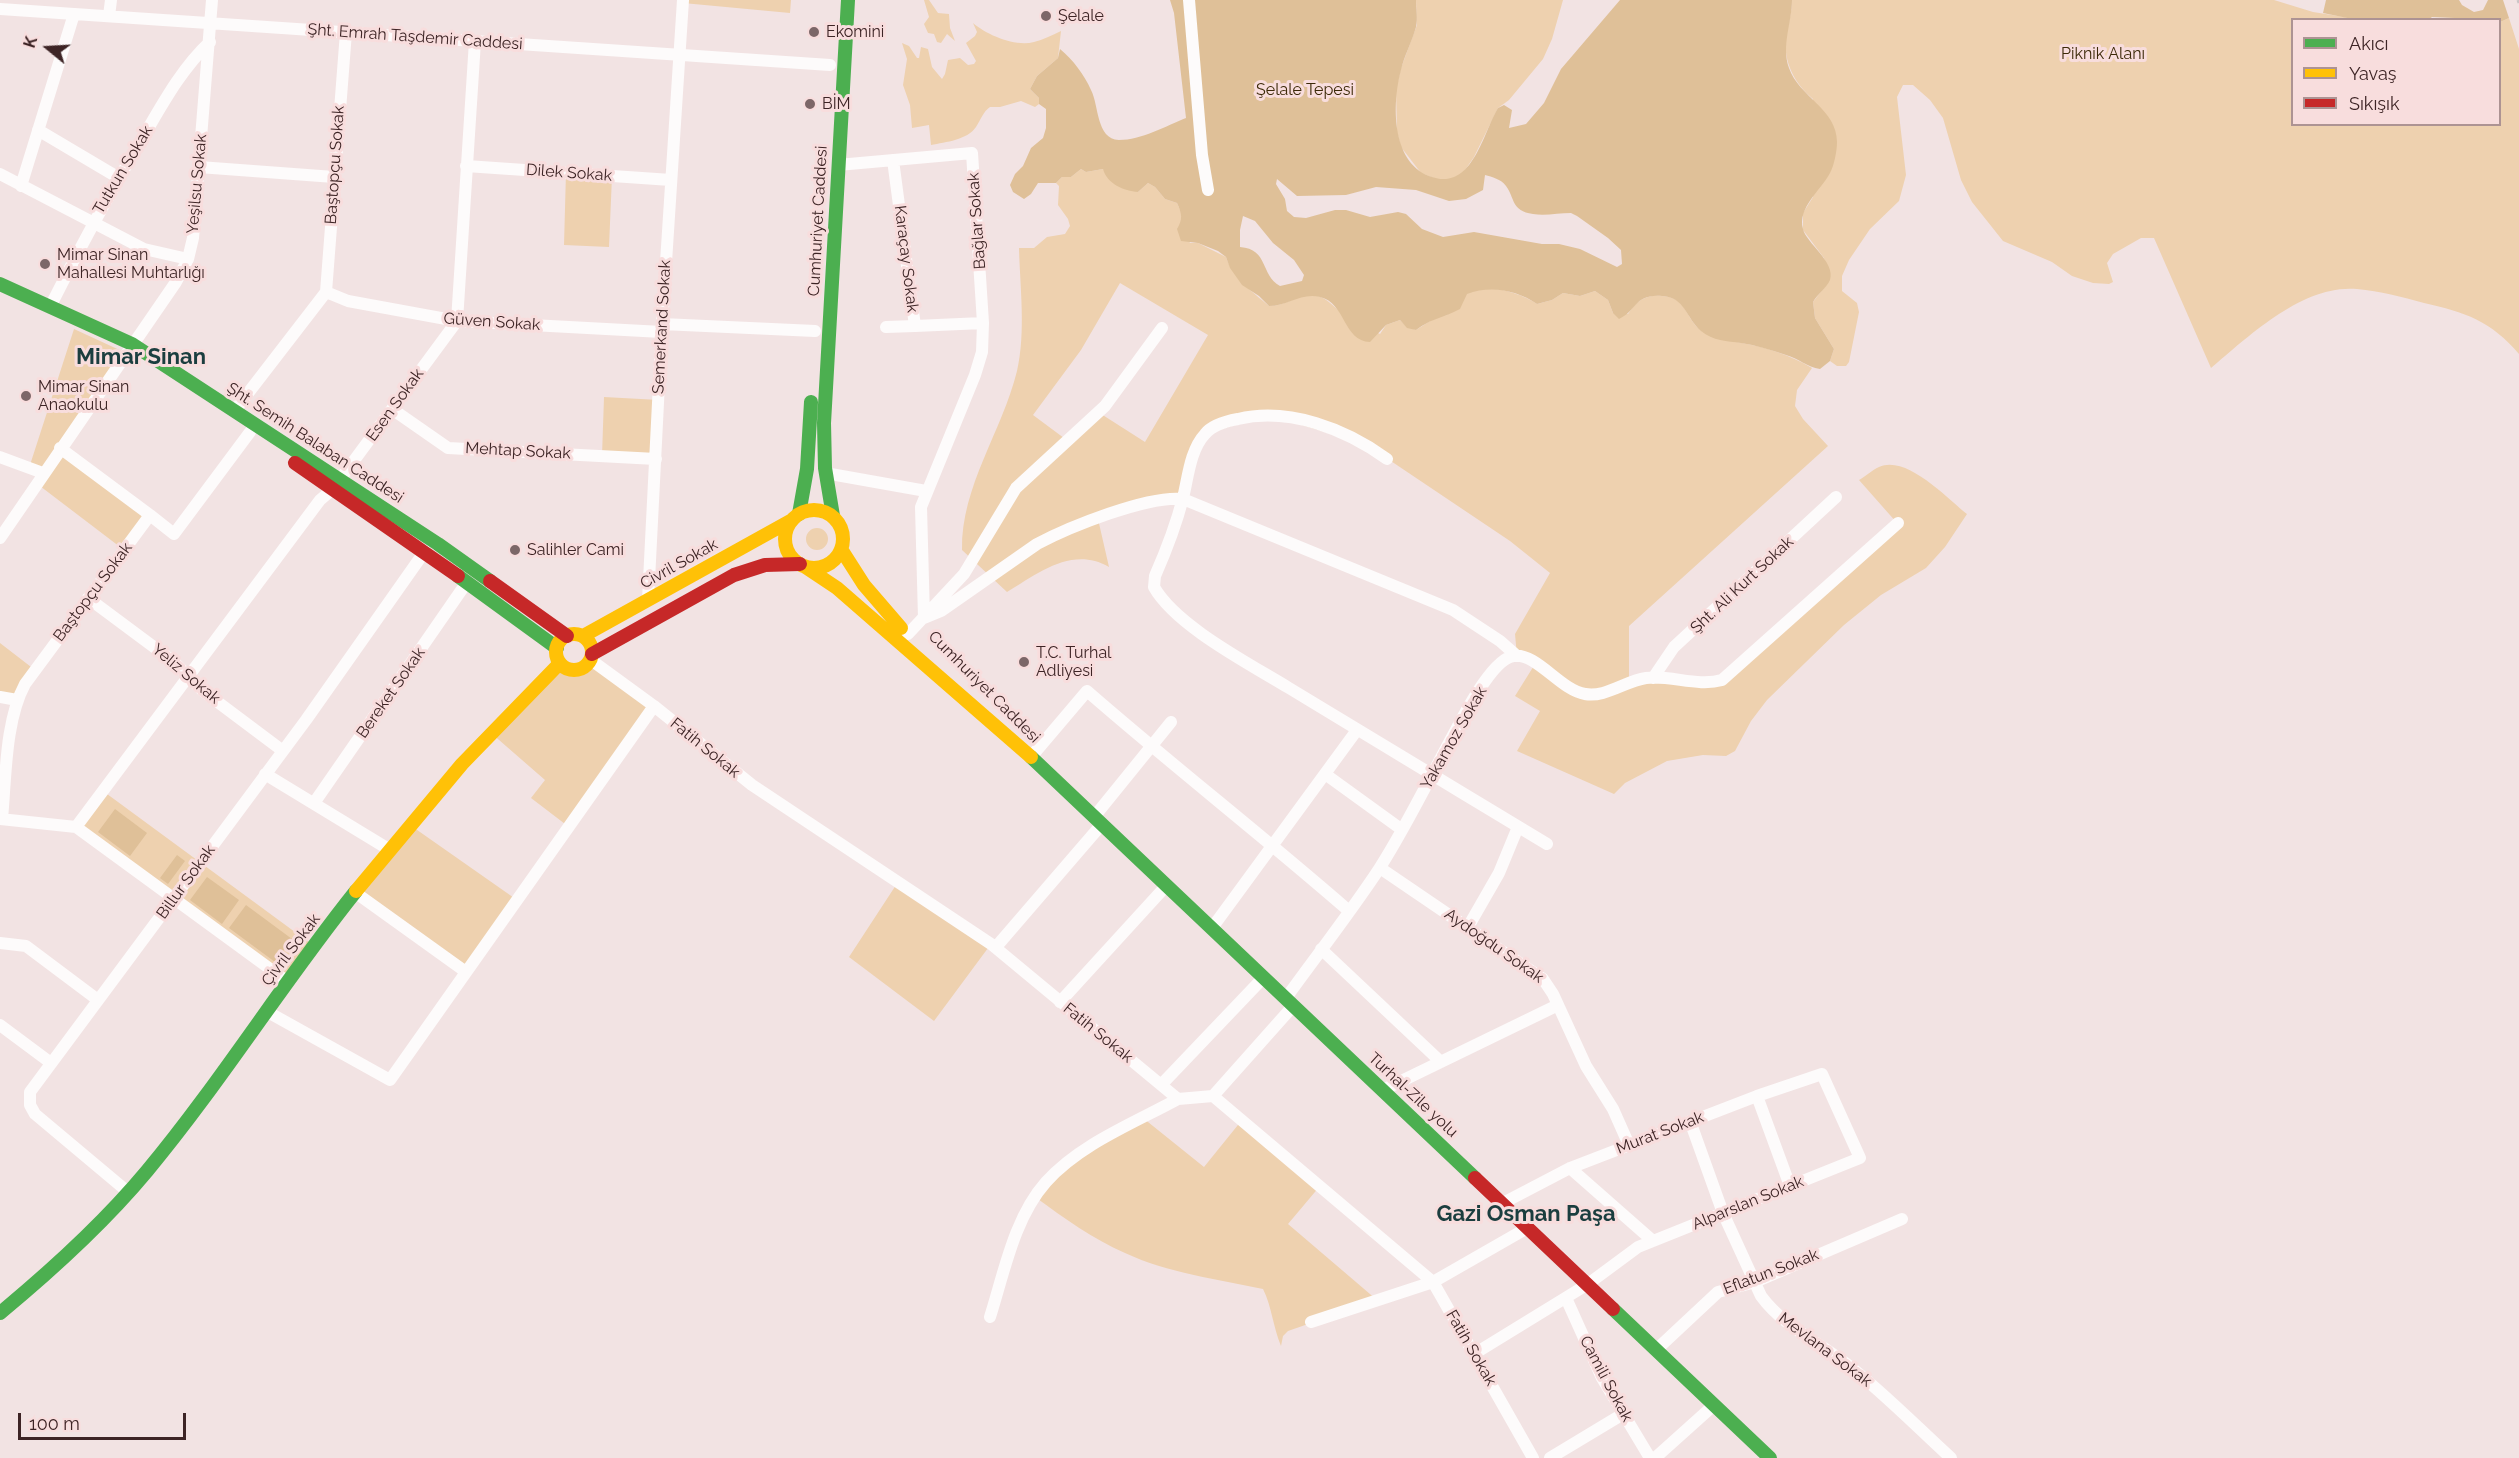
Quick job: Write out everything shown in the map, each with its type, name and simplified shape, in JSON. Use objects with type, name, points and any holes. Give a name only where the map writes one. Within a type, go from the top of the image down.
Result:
[{"type":"main road","points":[[828,109],[834,0]]},
{"type":"main road","name":"Cumhuriyet Caddesi","points":[[848,0],[824,423],[825,473],[833,516],[841,529],[842,549],[864,585],[908,634],[1031,757]]},
{"type":"main road","name":"Şht. Semih Balaban Caddesi","points":[[0,284],[129,348],[236,410],[557,648]]},
{"type":"main road","name":"Şht. Semih Balaban Caddesi","points":[[0,295],[129,348],[250,432],[438,544],[567,636]]},
{"type":"main road","name":"Cumhuriyet Caddesi","points":[[812,388],[807,469],[795,517],[785,534],[785,544],[792,558],[837,588],[1031,757]]},
{"type":"main road","points":[[795,517],[814,510],[833,516]]},
{"type":"main road","name":"Civril Sokak","points":[[583,636],[795,517]]},
{"type":"main road","points":[[591,657],[591,645],[583,636],[567,636],[557,648],[556,656],[567,669],[584,668],[591,657],[734,575],[765,565],[824,566],[833,561],[842,549]]},
{"type":"main road","name":"Çivril Sokak","points":[[0,1313],[58,1263],[128,1192],[197,1105],[390,850],[491,733],[560,663]]},
{"type":"main road","name":"Turhal-Zile yolu","points":[[1031,757],[1770,1458]]},
{"type":"street","points":[[110,16],[111,0]]},
{"type":"street","name":"Yeşilsu Sokak","points":[[0,538],[176,282],[188,259],[193,238],[212,0]]},
{"type":"street","name":"Semerkand Sokak","points":[[648,600],[662,328],[683,0]]},
{"type":"street","points":[[1189,0],[1202,155],[1208,190]]},
{"type":"street","name":"Şht. Emrah Taşdemir Caddesi","points":[[0,9],[830,65]]},
{"type":"street","points":[[21,186],[74,14]]},
{"type":"street","name":"Baştopçu Sokak","points":[[326,292],[346,32]]},
{"type":"street","points":[[457,321],[474,41]]},
{"type":"street","name":"Tutkun Sokak","points":[[50,307],[92,224],[119,178],[194,57],[210,42]]},
{"type":"street","points":[[38,130],[119,178]]},
{"type":"street","name":"Bağlar Sokak","points":[[838,165],[972,153],[983,323],[982,352],[975,375],[926,491],[920,512],[924,618]]},
{"type":"street","name":"Karaçay Sokak","points":[[893,160],[915,326],[983,323]]},
{"type":"street","name":"Dilek Sokak","points":[[466,165],[671,180]]},
{"type":"street","points":[[199,167],[334,177]]},
{"type":"street","points":[[0,174],[92,224],[144,249],[188,259]]},
{"type":"street","points":[[236,410],[326,292]]},
{"type":"street","name":"Güven Sokak","points":[[326,292],[348,301],[457,321],[815,332]]},
{"type":"street","name":"Esen Sokak","points":[[76,827],[320,500],[337,484],[457,321]]},
{"type":"street","points":[[886,327],[915,326]]},
{"type":"street","points":[[908,634],[964,574],[1016,488],[1104,406],[1162,328]]},
{"type":"street","name":"Mehtap Sokak","points":[[392,409],[448,448],[656,459]]},
{"type":"street","points":[[1387,459],[1351,436],[1286,416],[1251,416],[1229,421],[1204,434],[1193,458],[1183,499],[1154,582],[1156,591],[1190,625],[1357,730],[1546,844]]},
{"type":"street","points":[[60,448],[174,534],[250,432]]},
{"type":"street","points":[[0,457],[43,473]]},
{"type":"street","points":[[825,473],[926,491]]},
{"type":"street","name":"Şht. Ali Kurt Sokak","points":[[1653,678],[1674,647],[1836,497]]},
{"type":"street","points":[[924,618],[942,611],[1053,535],[1141,504],[1172,498],[1183,499],[1453,610],[1500,641],[1517,656],[1538,665],[1566,686],[1586,694],[1596,694],[1629,682],[1653,678],[1709,682],[1722,680],[1898,523]]},
{"type":"street","name":"Baştopçu Sokak","points":[[1,819],[17,700],[31,675],[150,515]]},
{"type":"street","name":"Billur Sokak","points":[[128,1192],[32,1110],[29,1103],[30,1092],[283,751],[425,551]]},
{"type":"street","name":"Bereket Sokak","points":[[314,803],[467,582]]},
{"type":"street","name":"Yeliz Sokak","points":[[88,598],[174,662],[203,691],[283,751]]},
{"type":"street","name":"Yakamoz Sokak","points":[[1213,1096],[1290,1002],[1321,949],[1380,868],[1472,701],[1505,659],[1517,656]]},
{"type":"street","name":"Fatih Sokak","points":[[591,657],[752,785],[996,948],[1178,1099]]},
{"type":"street","points":[[1031,757],[1087,692],[1151,747],[1273,844],[1349,911]]},
{"type":"street","points":[[0,698],[17,700]]},
{"type":"street","points":[[266,1011],[390,1080],[654,706]]},
{"type":"street","points":[[996,948],[1098,820],[1171,722]]},
{"type":"street","points":[[1212,928],[1357,730]]},
{"type":"street","points":[[266,774],[390,850]]},
{"type":"street","points":[[1325,774],[1401,829]]},
{"type":"street","points":[[1,819],[76,827],[288,982]]},
{"type":"street","points":[[1468,927],[1499,873],[1518,827]]},
{"type":"street","name":"Aydoğdu Sokak","points":[[1380,868],[1543,979],[1558,1005],[1586,1066],[1614,1109],[1629,1145]]},
{"type":"street","points":[[1060,1002],[1166,886]]},
{"type":"street","points":[[356,893],[466,972]]},
{"type":"street","points":[[0,943],[26,946],[98,1000]]},
{"type":"street","points":[[1321,949],[1441,1062]]},
{"type":"street","points":[[1161,1085],[1264,977]]},
{"type":"street","points":[[1383,1090],[1558,1005]]},
{"type":"street","points":[[0,1025],[51,1063]]},
{"type":"street","name":"Murat Sokak","points":[[1503,1203],[1570,1168],[1757,1096],[1822,1074]]},
{"type":"street","name":"Alparslan Sokak","points":[[1474,1354],[1588,1284],[1624,1256],[1653,1241],[1860,1158],[1822,1074]]},
{"type":"street","points":[[990,1317],[1020,1225],[1046,1183],[1065,1164],[1088,1148],[1178,1099],[1213,1096]]},
{"type":"street","name":"Fatih Sokak","points":[[1213,1096],[1433,1282],[1533,1458]]},
{"type":"street","points":[[1757,1096],[1791,1186]]},
{"type":"street","name":"Mevlana Sokak","points":[[1690,1121],[1723,1213],[1761,1296],[1777,1314],[1848,1365],[1951,1458]]},
{"type":"street","points":[[1570,1168],[1653,1241]]},
{"type":"street","name":"Eflatun Sokak","points":[[1656,1350],[1718,1292],[1755,1282],[1902,1219]]},
{"type":"street","points":[[1311,1322],[1433,1282],[1528,1227]]},
{"type":"street","name":"Camili Sokak","points":[[1566,1298],[1602,1378],[1650,1458]]},
{"type":"street","points":[[1655,1458],[1714,1405]]},
{"type":"street","points":[[1550,1458],[1623,1414]]},
{"type":"green space","points":[[683,0],[791,0],[790,13],[683,3]]},
{"type":"green space","points":[[924,0],[929,0],[938,13],[949,14],[950,28],[955,41],[947,34],[941,43],[937,42],[934,34],[928,33],[924,24],[929,17]]},
{"type":"green space","name":"Şelale Tepesi","points":[[1170,0],[1416,0],[1416,27],[1398,83],[1397,130],[1407,158],[1429,176],[1444,179],[1456,176],[1466,169],[1474,158],[1498,108],[1504,105],[1512,110],[1509,128],[1526,124],[1544,103],[1561,69],[1620,0],[1792,0],[1786,42],[1789,68],[1801,87],[1831,121],[1837,142],[1831,170],[1803,214],[1802,221],[1805,234],[1829,266],[1831,273],[1829,283],[1813,302],[1815,318],[1834,349],[1830,361],[1820,369],[1764,348],[1710,337],[1696,326],[1676,300],[1670,297],[1646,297],[1619,319],[1613,313],[1608,300],[1595,291],[1580,296],[1563,293],[1552,300],[1537,304],[1521,295],[1503,290],[1476,291],[1467,294],[1460,309],[1454,312],[1416,330],[1407,328],[1400,320],[1386,325],[1370,342],[1354,335],[1335,306],[1320,297],[1307,296],[1269,306],[1242,285],[1230,268],[1226,257],[1218,251],[1198,243],[1181,241],[1177,229],[1181,216],[1177,203],[1165,199],[1155,187],[1148,183],[1138,192],[1133,191],[1112,183],[1103,169],[1086,172],[1081,169],[1071,177],[1062,177],[1056,183],[1038,183],[1031,194],[1024,199],[1013,192],[1010,185],[1015,174],[1023,166],[1031,148],[1043,138],[1046,128],[1046,109],[1039,104],[1039,98],[1030,89],[1037,76],[1058,58],[1060,49],[1085,78],[1094,96],[1102,128],[1112,138],[1119,140],[1136,138],[1186,118],[1174,13]],"holes":[[[1485,175],[1504,184],[1521,210],[1542,215],[1571,213],[1577,216],[1621,250],[1622,264],[1617,267],[1580,249],[1559,244],[1542,244],[1474,232],[1443,237],[1422,229],[1406,214],[1398,212],[1370,217],[1346,210],[1335,210],[1306,218],[1294,217],[1287,211],[1285,199],[1276,184],[1277,179],[1297,196],[1346,195],[1376,187],[1416,190],[1449,201],[1466,199],[1483,190]],[[1243,216],[1255,221],[1273,243],[1294,260],[1304,275],[1302,281],[1280,286],[1269,276],[1256,252],[1240,247]]]},
{"type":"green space","points":[[1416,0],[1563,0],[1552,39],[1543,59],[1509,100],[1498,108],[1474,157],[1463,173],[1452,179],[1436,179],[1421,173],[1401,147],[1397,132],[1396,90],[1401,68],[1417,25]]},
{"type":"green space","name":"Piknik Alanı","points":[[1792,0],[2274,0],[2313,12],[2351,18],[2291,18],[2291,126],[2501,126],[2501,22],[2509,18],[2519,49],[2519,354],[2498,333],[2465,314],[2383,293],[2357,289],[2337,290],[2297,303],[2242,341],[2211,368],[2154,238],[2141,238],[2113,254],[2107,263],[2113,282],[2109,284],[2093,283],[2072,276],[2052,262],[2003,241],[1972,202],[1961,180],[1943,118],[1930,100],[1913,85],[1903,85],[1897,97],[1906,175],[1899,201],[1870,229],[1849,260],[1842,276],[1842,291],[1857,303],[1859,312],[1849,362],[1846,366],[1837,366],[1830,361],[1834,349],[1815,318],[1813,302],[1829,281],[1824,258],[1803,230],[1803,213],[1813,197],[1813,99],[1796,79],[1788,64],[1786,37]]},
{"type":"green space","points":[[2326,0],[2459,0],[2462,5],[2474,12],[2483,10],[2488,0],[2503,0],[2509,18],[2501,22],[2501,18],[2347,18],[2323,13]]},
{"type":"green space","points":[[973,23],[993,36],[1018,43],[1037,41],[1061,31],[1058,58],[1037,76],[1030,89],[1039,98],[1039,104],[1035,107],[1021,101],[1000,107],[990,107],[976,127],[967,135],[956,140],[931,145],[929,125],[912,128],[910,105],[903,85],[907,59],[902,43],[909,46],[917,58],[919,58],[921,47],[928,49],[932,67],[942,79],[948,60],[960,58],[968,65],[976,61],[966,43],[977,32]]},
{"type":"green space","points":[[1081,169],[1086,172],[1103,169],[1138,192],[1148,183],[1155,187],[1165,199],[1177,203],[1182,214],[1181,222],[1190,243],[1198,243],[1226,257],[1239,279],[1269,306],[1311,295],[1321,297],[1342,313],[1380,334],[1386,325],[1400,320],[1406,326],[1416,330],[1438,316],[1447,315],[1466,294],[1473,290],[1502,290],[1522,296],[1537,304],[1552,300],[1563,293],[1580,296],[1595,291],[1608,300],[1613,313],[1628,314],[1642,299],[1662,296],[1677,300],[1696,326],[1707,334],[1769,349],[1812,368],[1797,390],[1795,406],[1803,419],[1828,446],[1629,626],[1629,682],[1714,682],[1897,523],[1859,480],[1876,468],[1890,465],[1913,472],[1967,514],[1945,547],[1926,568],[1881,595],[1844,625],[1767,700],[1751,721],[1735,751],[1726,756],[1703,755],[1667,761],[1625,783],[1614,794],[1517,751],[1540,711],[1515,696],[1535,664],[1517,656],[1515,634],[1550,573],[1510,541],[1367,445],[1269,415],[1205,434],[1183,499],[1098,519],[1109,567],[1082,559],[1056,564],[1007,592],[962,550],[963,526],[975,481],[1002,416],[1017,371],[1022,325],[1019,248],[1034,248],[1047,237],[1065,234],[1070,226],[1058,205],[1059,186],[1056,183],[1062,177],[1071,177]],"holes":[[[1120,283],[1208,335],[1145,442],[1098,412],[1068,441],[1033,415],[1081,350]]]},
{"type":"green space","points":[[566,172],[612,176],[609,247],[564,245]]},
{"type":"green space","points":[[74,329],[126,353],[60,448],[150,515],[124,550],[36,483],[43,473],[29,468]]},
{"type":"green space","points":[[604,397],[659,400],[656,459],[602,456]]},
{"type":"green space","points":[[817,528],[825,531],[828,539],[825,547],[817,550],[809,547],[806,539],[809,531]]},
{"type":"green space","points":[[0,643],[35,670],[20,693],[0,697]]},
{"type":"green space","points":[[588,665],[654,706],[569,827],[531,798],[545,780],[491,733],[563,666],[575,671]]},
{"type":"green space","points":[[103,791],[314,946],[288,982],[76,827]]},
{"type":"green space","points":[[115,809],[147,833],[130,856],[98,832]]},
{"type":"green space","points":[[410,825],[517,900],[466,972],[356,893]]},
{"type":"green space","points":[[177,855],[185,861],[168,884],[160,878]]},
{"type":"green space","points":[[207,877],[239,900],[222,924],[190,900]]},
{"type":"green space","points":[[898,882],[991,944],[934,1021],[849,957]]},
{"type":"green space","points":[[246,905],[292,939],[275,962],[229,928]]},
{"type":"green space","points":[[1143,1118],[1204,1167],[1242,1120],[1320,1186],[1288,1224],[1377,1300],[1288,1331],[1283,1336],[1281,1346],[1263,1289],[1193,1275],[1141,1260],[1090,1235],[1035,1197],[1065,1164]]},
{"type":"traffic: fast","points":[[833,516],[825,468],[824,423],[848,0]]},
{"type":"traffic: fast","points":[[0,284],[132,344],[438,544],[490,581]]},
{"type":"traffic: fast","points":[[799,514],[807,469],[811,402]]},
{"type":"traffic: fast","points":[[458,576],[557,648]]},
{"type":"traffic: fast","points":[[1031,757],[1475,1178]]},
{"type":"traffic: fast","points":[[0,1313],[76,1246],[113,1210],[147,1171],[201,1102],[356,891]]},
{"type":"traffic: fast","points":[[1613,1309],[1770,1458]]},
{"type":"traffic: slow","points":[[808,510],[820,510],[835,518],[843,533],[843,539],[843,545],[835,560],[820,568],[808,568],[793,560],[785,545],[785,533],[793,518],[808,510]]},
{"type":"traffic: slow","points":[[583,636],[792,520]]},
{"type":"traffic: slow","points":[[841,549],[864,585],[901,628]]},
{"type":"traffic: slow","points":[[804,566],[837,588],[1031,757]]},
{"type":"traffic: slow","points":[[574,634],[587,639],[592,652],[587,665],[574,670],[561,665],[556,652],[561,639],[574,634]]},
{"type":"traffic: slow","points":[[356,891],[462,764],[560,663]]},
{"type":"traffic: jam","points":[[295,463],[458,576]]},
{"type":"traffic: jam","points":[[592,654],[734,575],[765,565],[800,564]]},
{"type":"traffic: jam","points":[[490,581],[567,636]]},
{"type":"traffic: jam","points":[[1475,1178],[1613,1309]]},
{"type":"place","name":"Şelale","points":[[1046,16]]},
{"type":"place","name":"Ekomini","points":[[814,32]]},
{"type":"place","name":"BİM","points":[[810,104]]},
{"type":"place","name":"Mimar Sinan Mahallesi Muhtarlığı","points":[[45,264]]},
{"type":"place","name":"Mimar Sinan Anaokulu","points":[[26,396]]},
{"type":"place","name":"Salihler Cami","points":[[515,550]]},
{"type":"place","name":"T.C. Turhal Adliyesi","points":[[1024,662]]},
{"type":"district","name":"Mimar Sinan","points":[[141,357]]},
{"type":"district","name":"Gazi Osman Paşa","points":[[1526,1214]]}]
